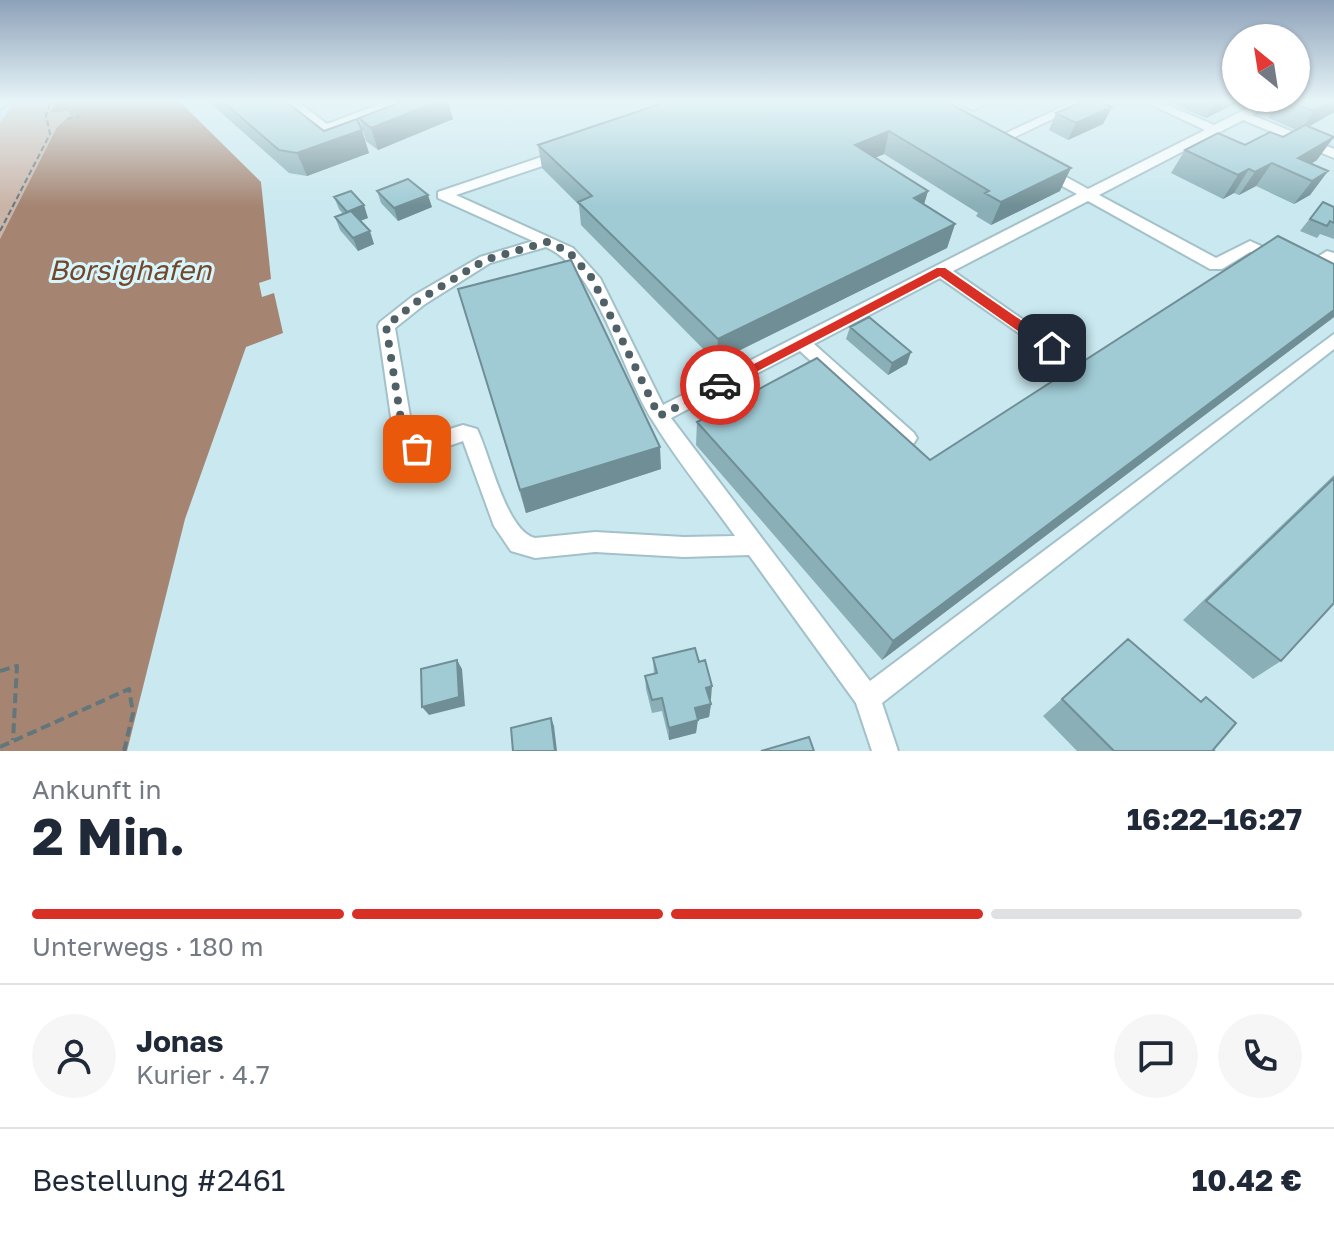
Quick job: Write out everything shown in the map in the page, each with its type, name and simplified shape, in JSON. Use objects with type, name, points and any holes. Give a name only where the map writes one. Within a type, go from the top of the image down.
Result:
[{"type":"street","points":[[992,136],[987,138],[1007,150]]},
{"type":"street","points":[[659,416],[1200,136]]},
{"type":"street","points":[[1292,136],[1334,154]]},
{"type":"street","points":[[573,150],[443,195],[568,251],[592,278],[659,416],[755,545],[871,711],[885,751]]},
{"type":"street","points":[[1034,165],[1216,265],[1250,246],[1296,268]]},
{"type":"street","points":[[547,242],[485,260],[419,300],[386,326],[405,445],[417,449],[463,433],[470,434],[505,526],[519,544],[535,548],[595,542],[684,547],[755,545]]},
{"type":"street","points":[[941,271],[1052,348]]},
{"type":"street","points":[[871,711],[1334,340]]},
{"type":"street","points":[[801,342],[907,438]]},
{"type":"path","points":[[0,231],[49,136]]},
{"type":"path","points":[[0,671],[17,666],[13,742]]},
{"type":"path","points":[[0,747],[129,689],[133,713],[124,751]]},
{"type":"shaded area","points":[[0,136],[52,136],[0,239]]},
{"type":"water","name":"Borsighafen","points":[[52,136],[214,136],[261,182],[271,279],[259,283],[262,297],[274,293],[283,333],[246,347],[185,519],[127,751],[0,751],[0,239]]},
{"type":"building","points":[[263,136],[345,136],[297,153],[279,150]]},
{"type":"building","points":[[565,136],[877,136],[855,145],[928,191],[914,198],[955,224],[718,339],[578,202],[592,196],[538,145]]},
{"type":"building","points":[[897,136],[1011,136],[1071,168],[1001,202],[985,193],[989,191]]},
{"type":"building","points":[[1212,136],[1225,136],[1245,145],[1262,136],[1334,137],[1298,158],[1328,171],[1312,181],[1272,163],[1255,172],[1249,169],[1238,175],[1185,150]]},
{"type":"building","points":[[408,179],[428,195],[394,208],[377,191]]},
{"type":"building","points":[[351,191],[364,205],[347,212],[334,197]]},
{"type":"building","points":[[1323,202],[1334,207],[1334,223],[1330,221],[1327,226],[1310,219]]},
{"type":"building","points":[[351,211],[370,231],[353,238],[335,217]]},
{"type":"building","points":[[1278,236],[1334,264],[1334,310],[893,641],[697,422],[817,358],[930,460]]},
{"type":"building","points":[[571,260],[660,447],[520,490],[458,289]]},
{"type":"building","points":[[869,317],[911,352],[892,363],[850,327]]},
{"type":"building","points":[[1334,478],[1334,603],[1281,661],[1206,601]]},
{"type":"building","points":[[1128,639],[1201,702],[1206,697],[1236,723],[1215,751],[1114,751],[1062,699]]},
{"type":"building","points":[[695,648],[699,662],[705,660],[712,686],[706,688],[711,704],[695,708],[698,720],[669,728],[662,698],[652,700],[645,676],[657,673],[653,658]]},
{"type":"building","points":[[457,660],[459,697],[422,707],[421,669]]},
{"type":"building","points":[[551,718],[555,751],[513,751],[511,728]]},
{"type":"building","points":[[809,737],[814,751],[761,751]]},
{"type":"way so far","points":[[417,449],[405,445],[386,326],[419,300],[485,260],[547,242],[568,251],[592,278],[659,416],[720,385]]},
{"type":"route","points":[[720,385],[941,271],[1052,348]]}]
